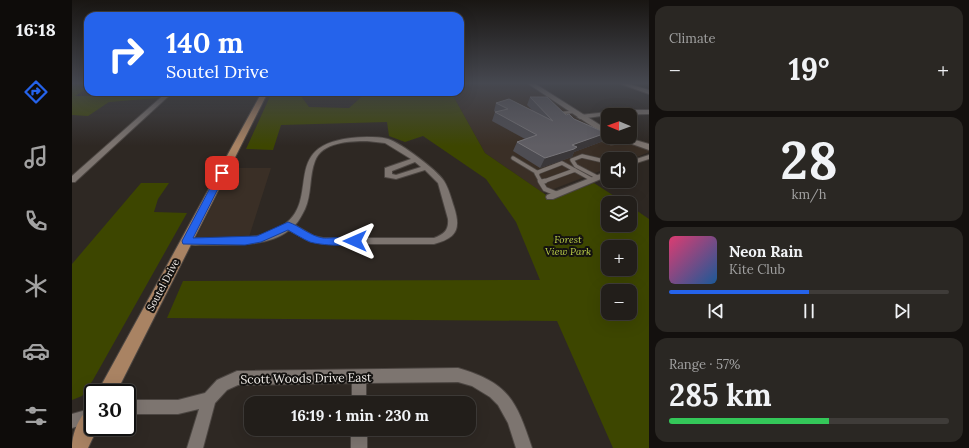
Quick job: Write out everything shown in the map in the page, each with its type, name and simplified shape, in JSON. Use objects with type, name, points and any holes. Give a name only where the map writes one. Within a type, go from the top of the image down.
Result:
[{"type":"main road","name":"Soutel Drive","points":[[111,384],[259,104]]},
{"type":"main road","points":[[77,448],[84,434]]},
{"type":"street","points":[[72,180],[157,104]]},
{"type":"street","points":[[560,104],[601,130]]},
{"type":"street","points":[[580,117],[622,112],[649,112]]},
{"type":"street","points":[[186,241],[245,241],[258,239],[288,226],[296,218],[302,206],[311,161],[322,144],[344,141],[386,141],[396,146],[440,179],[454,222],[453,230],[449,235],[434,241],[323,241],[312,239],[288,226]]},
{"type":"street","points":[[632,144],[649,152]]},
{"type":"street","points":[[637,159],[649,152]]},
{"type":"street","points":[[415,160],[388,170],[388,175],[396,178],[425,168]]},
{"type":"street","points":[[554,196],[601,176]]},
{"type":"street","name":"Scott Woods Drive East","points":[[209,399],[222,385],[237,378],[458,375],[476,379],[492,388],[506,404],[517,424],[524,448]]},
{"type":"street","points":[[359,376],[359,396]]},
{"type":"street","points":[[136,407],[178,407],[209,399]]},
{"type":"street","points":[[195,448],[209,399]]},
{"type":"street","points":[[72,422],[84,419]]},
{"type":"street","points":[[359,436],[359,448]]},
{"type":"lane","points":[[569,121],[563,117],[562,114],[572,112]]},
{"type":"lane","points":[[594,136],[601,139]]},
{"type":"lane","points":[[594,178],[576,166],[572,160],[582,156],[601,160]]},
{"type":"lane","points":[[513,158],[538,173]]},
{"type":"lane","points":[[538,173],[562,163],[594,178]]},
{"type":"lane","points":[[541,182],[575,170]]},
{"type":"lane","points":[[538,173],[536,173],[545,189],[554,196]]},
{"type":"shaded area","points":[[458,104],[558,104],[601,132],[601,144],[632,144],[649,149],[649,152],[637,157],[637,152],[601,152],[601,171],[543,193],[485,153]]},
{"type":"shaded area","points":[[231,168],[271,168],[249,237],[196,238]]},
{"type":"green space","points":[[72,104],[106,104],[88,116],[72,115]]},
{"type":"green space","name":"Forest View Park","points":[[267,104],[307,104],[309,107],[349,108],[354,104],[458,104],[485,153],[552,199],[594,183],[614,196],[601,196],[601,232],[637,232],[637,211],[649,219],[649,448],[613,448],[557,321],[167,318],[183,281],[540,280],[516,222],[486,179],[423,136],[405,142],[389,136],[387,122],[281,125],[273,150],[246,149]]},
{"type":"green space","points":[[141,183],[169,183],[158,199],[154,212],[187,213],[93,380],[90,384],[84,384],[84,393],[82,396],[72,400],[72,264]]},
{"type":"building","points":[[498,104],[519,104],[553,121],[537,104],[554,104],[566,115],[569,114],[574,119],[601,131],[601,135],[572,145],[577,147],[574,149],[545,158],[517,142],[537,135],[495,112],[508,109]]},
{"type":"route","points":[[222,173],[186,241],[245,241],[269,236],[288,226],[312,239],[323,241],[355,241]]}]
